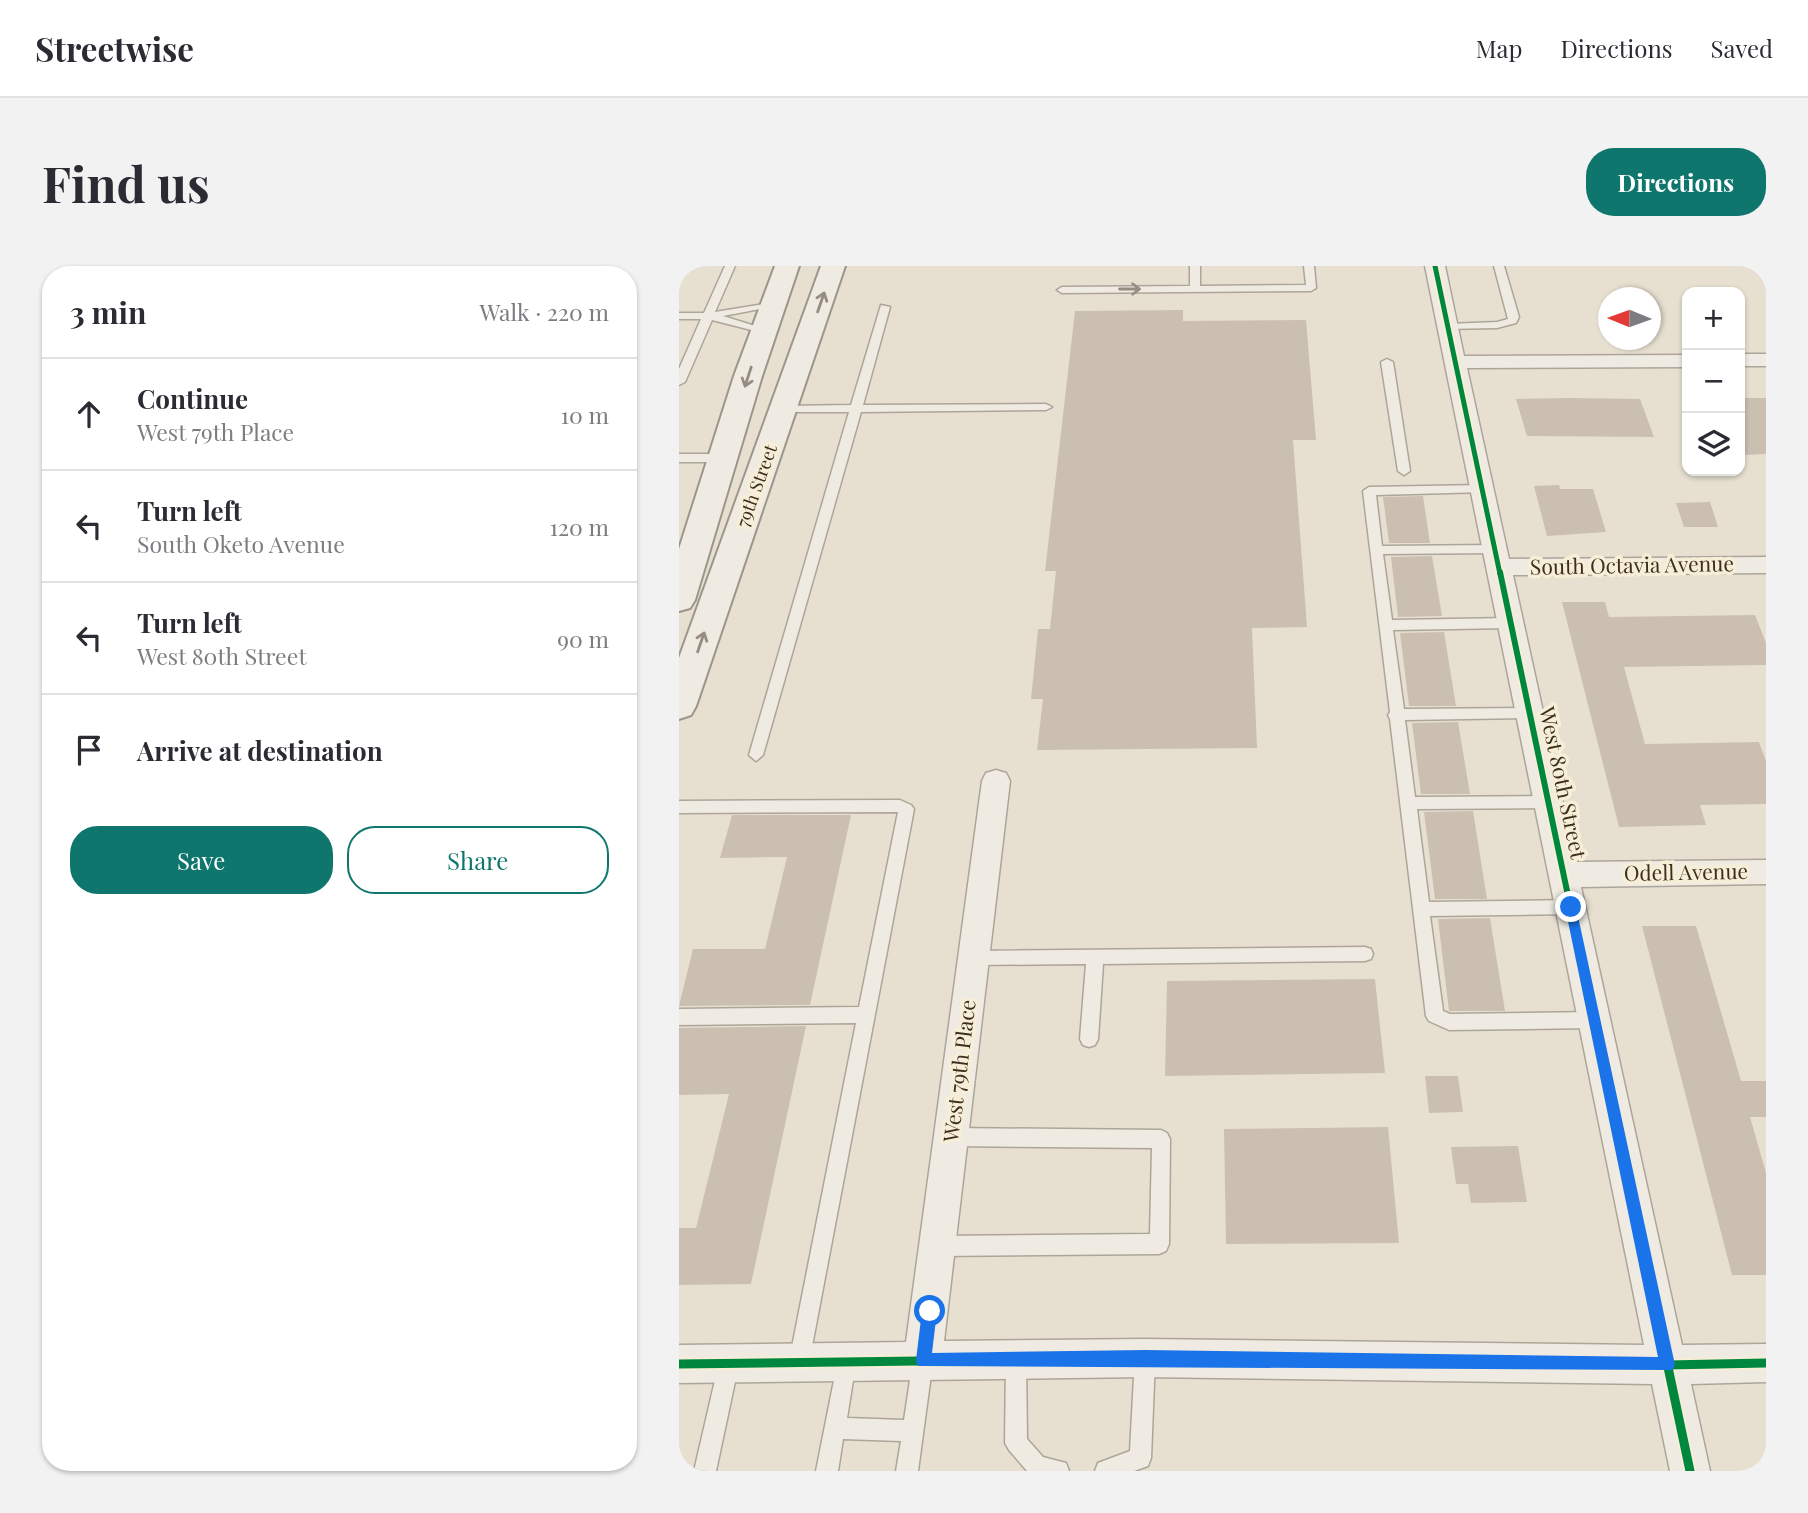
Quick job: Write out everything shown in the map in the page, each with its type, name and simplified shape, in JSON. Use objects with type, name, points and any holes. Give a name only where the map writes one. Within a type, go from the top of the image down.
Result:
[{"type":"main road","name":"79th Street","points":[[682,582],[787,266]]},
{"type":"main road","name":"79th Street","points":[[679,706],[833,266]]},
{"type":"street","name":"West 80th Street","points":[[1435,266],[1690,1471]]},
{"type":"street","points":[[1745,360],[1766,360]]},
{"type":"street","points":[[1455,362],[1682,361]]},
{"type":"street","name":"South Octavia Avenue","points":[[1497,558],[1766,565]]},
{"type":"street","name":"West 79th Place","points":[[923,1360],[996,781]]},
{"type":"street","name":"Odell Avenue","points":[[1564,875],[1766,872]]},
{"type":"street","points":[[679,1364],[1145,1358],[1667,1365],[1766,1363]]},
{"type":"lane","points":[[679,382],[683,360],[709,316],[730,266]]},
{"type":"lane","points":[[1195,266],[1195,289]]},
{"type":"lane","points":[[1062,290],[1311,288],[1309,266]]},
{"type":"lane","points":[[1448,327],[1497,325],[1512,321],[1514,317],[1499,266]]},
{"type":"lane","points":[[756,755],[885,307]]},
{"type":"lane","points":[[679,316],[768,317]]},
{"type":"lane","points":[[709,316],[768,317]]},
{"type":"lane","points":[[1387,362],[1404,471]]},
{"type":"lane","points":[[784,409],[1046,407]]},
{"type":"lane","points":[[679,458],[723,458]]},
{"type":"lane","points":[[1482,489],[1369,491],[1387,625],[1395,715],[1435,1016],[1449,1021],[1594,1020]]},
{"type":"lane","points":[[1377,550],[1497,558]]},
{"type":"lane","points":[[1387,625],[1510,623]]},
{"type":"lane","points":[[1395,715],[1529,713]]},
{"type":"lane","points":[[1407,803],[1548,802]]},
{"type":"lane","points":[[679,807],[900,806],[906,809],[799,1362]]},
{"type":"lane","points":[[1421,909],[1571,907]]},
{"type":"lane","points":[[974,958],[1365,954]]},
{"type":"lane","points":[[1089,1039],[1095,957]]},
{"type":"lane","points":[[679,1017],[865,1015]]},
{"type":"lane","points":[[938,1246],[1159,1244],[1161,1139],[952,1137]]},
{"type":"lane","points":[[1105,1471],[1140,1458],[1145,1358]]},
{"type":"lane","points":[[907,1471],[923,1360]]},
{"type":"lane","points":[[1016,1360],[1016,1443],[1037,1466],[1058,1471]]},
{"type":"lane","points":[[827,1471],[846,1362]]},
{"type":"lane","points":[[705,1471],[729,1363]]},
{"type":"lane","points":[[835,1428],[913,1431]]},
{"type":"building","points":[[1183,310],[1183,321],[1306,320],[1316,440],[1293,440],[1307,627],[1252,628],[1257,748],[1037,750],[1043,699],[1031,699],[1038,629],[1050,629],[1056,571],[1045,571],[1075,311]]},
{"type":"building","points":[[1745,398],[1766,398],[1766,454],[1746,455]]},
{"type":"building","points":[[1516,399],[1640,399],[1654,437],[1527,436]]},
{"type":"building","points":[[1559,485],[1560,489],[1593,489],[1606,532],[1547,536],[1534,486]]},
{"type":"building","points":[[1423,496],[1430,543],[1389,543],[1383,497]]},
{"type":"building","points":[[1710,502],[1718,527],[1684,527],[1676,503]]},
{"type":"building","points":[[1432,556],[1442,616],[1398,617],[1391,557]]},
{"type":"building","points":[[1562,602],[1605,602],[1609,617],[1755,615],[1766,643],[1766,665],[1624,667],[1645,744],[1759,742],[1766,761],[1766,804],[1700,805],[1706,825],[1619,827]]},
{"type":"building","points":[[1444,632],[1456,706],[1409,706],[1400,633]]},
{"type":"building","points":[[1458,722],[1470,794],[1421,794],[1412,723]]},
{"type":"building","points":[[1473,811],[1487,899],[1435,899],[1424,812]]},
{"type":"building","points":[[732,815],[851,815],[810,1005],[679,1006],[693,949],[765,949],[787,857],[720,858]]},
{"type":"building","points":[[1490,918],[1505,1011],[1449,1011],[1438,919]]},
{"type":"building","points":[[1642,926],[1696,926],[1741,1081],[1766,1081],[1766,1117],[1750,1117],[1766,1173],[1766,1275],[1732,1275]]},
{"type":"building","points":[[1375,979],[1385,1073],[1165,1076],[1167,981]]},
{"type":"building","points":[[806,1026],[751,1284],[679,1285],[679,1228],[696,1228],[729,1094],[679,1095],[679,1028]]},
{"type":"building","points":[[1425,1076],[1458,1076],[1463,1112],[1429,1113]]},
{"type":"building","points":[[1388,1127],[1399,1243],[1226,1244],[1224,1129]]},
{"type":"building","points":[[1518,1146],[1527,1202],[1471,1203],[1468,1184],[1456,1184],[1451,1147]]},
{"type":"cycle path","points":[[1435,266],[1690,1471]]},
{"type":"cycle path","points":[[679,1364],[1145,1358],[1667,1365],[1766,1363]]},
{"type":"route","points":[[930,1311],[923,1360],[1145,1358],[1667,1365],[1571,907]]}]
